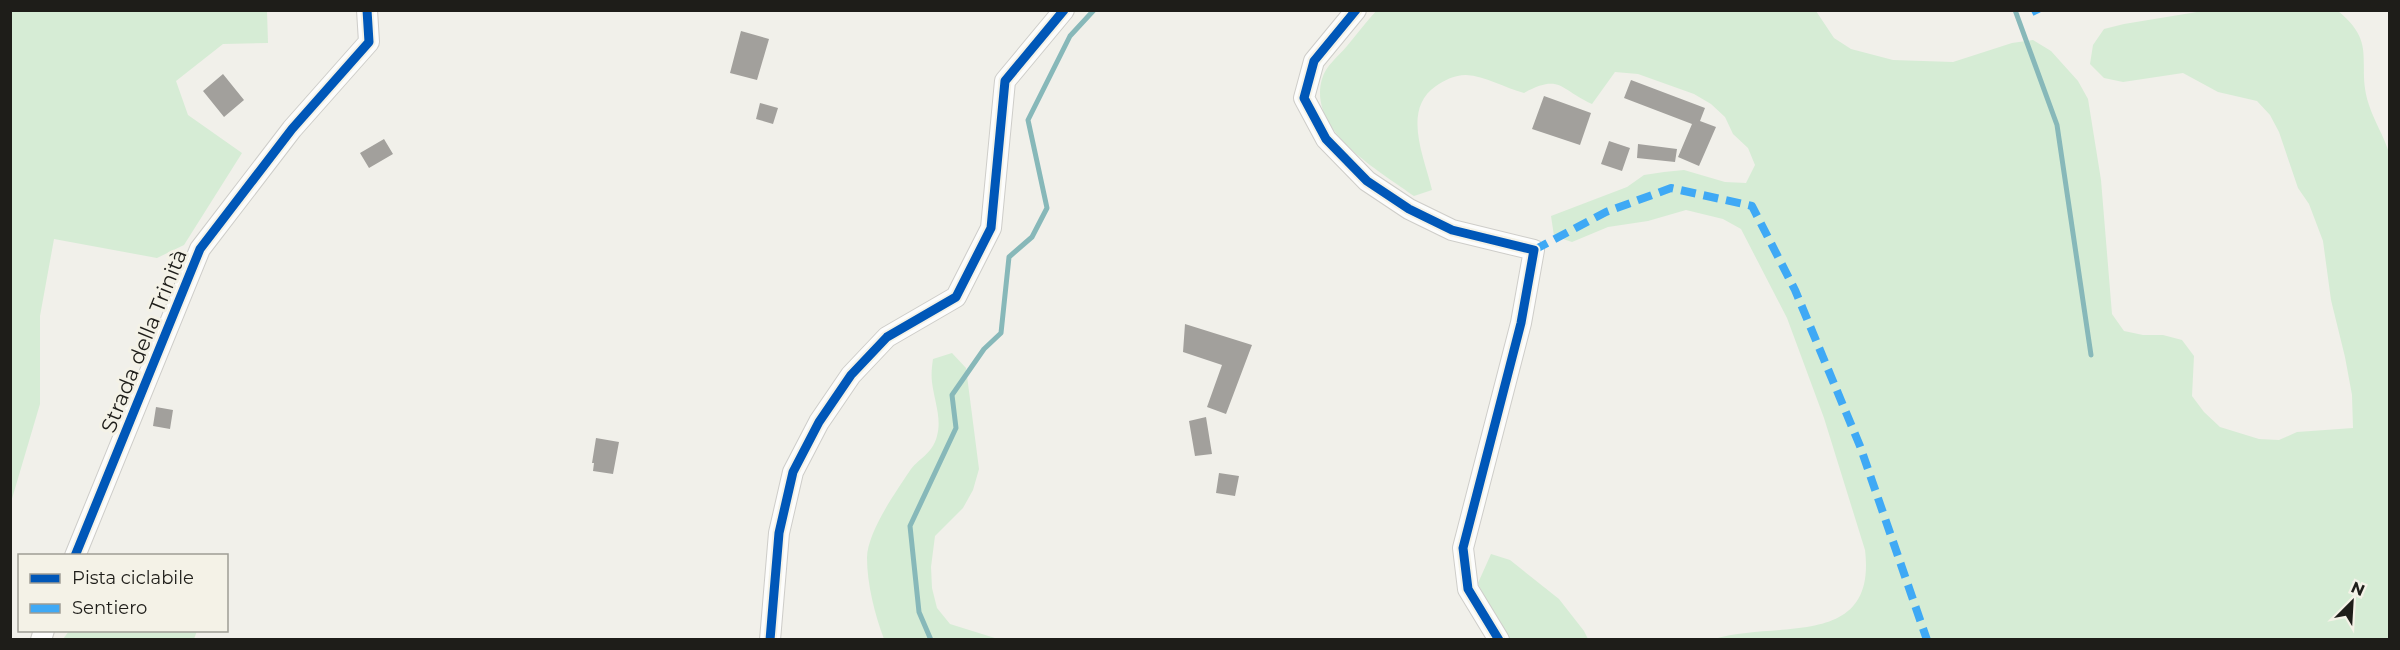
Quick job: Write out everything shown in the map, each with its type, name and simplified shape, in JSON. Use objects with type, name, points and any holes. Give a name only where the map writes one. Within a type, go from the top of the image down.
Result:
[{"type":"street","name":"Strada della Trinità","points":[[75,554],[200,249],[292,129],[369,42],[367,10]]},
{"type":"street","points":[[770,639],[779,533],[793,472],[819,422],[851,375],[887,337],[957,297],[991,228],[1005,81],[1064,10]]},
{"type":"street","points":[[1356,10],[1314,61],[1304,98],[1326,139],[1367,181],[1409,209],[1452,230],[1534,250],[1521,323],[1463,548],[1468,589],[1499,639]]},
{"type":"green space","points":[[11,10],[267,11],[268,43],[223,44],[176,81],[188,115],[242,153],[184,245],[157,258],[54,239],[40,316],[40,404],[11,502]]},
{"type":"green space","points":[[1377,10],[1816,11],[1834,38],[1851,49],[1893,60],[1953,62],[2012,43],[2033,40],[2051,51],[2078,81],[2088,99],[2101,180],[2112,314],[2124,331],[2143,335],[2163,335],[2182,340],[2194,356],[2192,396],[2204,412],[2220,427],[2259,439],[2279,440],[2297,432],[2353,428],[2352,395],[2331,300],[2323,241],[2309,204],[2298,188],[2279,132],[2270,115],[2257,101],[2218,92],[2183,73],[2123,82],[2104,78],[2090,64],[2093,45],[2104,29],[2124,24],[2203,11],[2338,11],[2351,23],[2362,44],[2365,91],[2389,153],[2389,639],[1714,639],[1818,625],[1839,617],[1855,603],[1865,582],[1865,550],[1824,418],[1787,318],[1741,229],[1723,219],[1686,210],[1648,221],[1608,227],[1572,242],[1554,236],[1551,216],[1627,187],[1644,175],[1684,170],[1725,182],[1746,183],[1755,165],[1748,148],[1733,134],[1725,117],[1711,104],[1694,94],[1638,74],[1615,72],[1592,104],[1553,84],[1536,87],[1524,93],[1480,78],[1462,75],[1450,78],[1436,86],[1425,96],[1420,108],[1418,135],[1432,190],[1414,196],[1350,148],[1325,116],[1320,98],[1322,79],[1326,69]]},
{"type":"green space","points":[[952,353],[966,368],[979,469],[973,490],[963,508],[935,536],[931,567],[932,588],[937,608],[950,624],[998,639],[884,639],[870,589],[867,568],[868,548],[877,525],[890,502],[913,467],[935,442],[939,422],[932,379],[933,359]]},
{"type":"green space","points":[[1491,554],[1510,560],[1559,599],[1588,639],[1505,639],[1492,617],[1478,583]]},
{"type":"green space","points":[[68,632],[197,632],[194,639],[63,639]]},
{"type":"building","points":[[741,31],[769,39],[757,80],[730,73]]},
{"type":"building","points":[[223,74],[244,100],[224,117],[203,91]]},
{"type":"building","points":[[1631,80],[1705,108],[1700,121],[1716,127],[1699,166],[1678,157],[1692,124],[1624,98]]},
{"type":"building","points":[[1544,96],[1591,113],[1580,145],[1532,129]]},
{"type":"building","points":[[760,103],[778,108],[773,124],[756,119]]},
{"type":"building","points":[[384,139],[393,154],[369,168],[360,153]]},
{"type":"building","points":[[1609,141],[1630,148],[1622,171],[1601,164]]},
{"type":"building","points":[[1638,144],[1677,149],[1675,162],[1637,158]]},
{"type":"building","points":[[1185,324],[1252,345],[1226,414],[1207,407],[1222,365],[1183,352]]},
{"type":"building","points":[[156,407],[173,410],[170,429],[153,426]]},
{"type":"building","points":[[1206,417],[1212,454],[1195,456],[1189,421]]},
{"type":"building","points":[[596,438],[619,442],[613,474],[593,471]]},
{"type":"building","points":[[1219,473],[1239,476],[1235,496],[1216,493]]},
{"type":"waterway","points":[[931,640],[919,612],[910,526],[956,428],[952,395],[984,349],[1001,333],[1009,257],[1032,237],[1047,208],[1028,120],[1070,36],[1094,10]]},
{"type":"waterway","points":[[2015,10],[2057,125],[2091,355]]},
{"type":"marked path","points":[[2035,10],[2037,14]]},
{"type":"marked path","points":[[1534,250],[1606,212],[1671,188],[1752,206],[1795,290],[1860,446],[1927,640]]},
{"type":"cycle path","points":[[76,554],[200,249],[292,129],[369,42],[367,10]]},
{"type":"cycle path","points":[[770,640],[779,533],[793,472],[819,422],[851,375],[887,337],[956,297],[991,228],[1005,81],[1064,10]]},
{"type":"cycle path","points":[[1356,10],[1314,61],[1304,98],[1326,139],[1367,181],[1409,209],[1452,230],[1534,250],[1521,323],[1463,548],[1468,589],[1499,640]]}]
